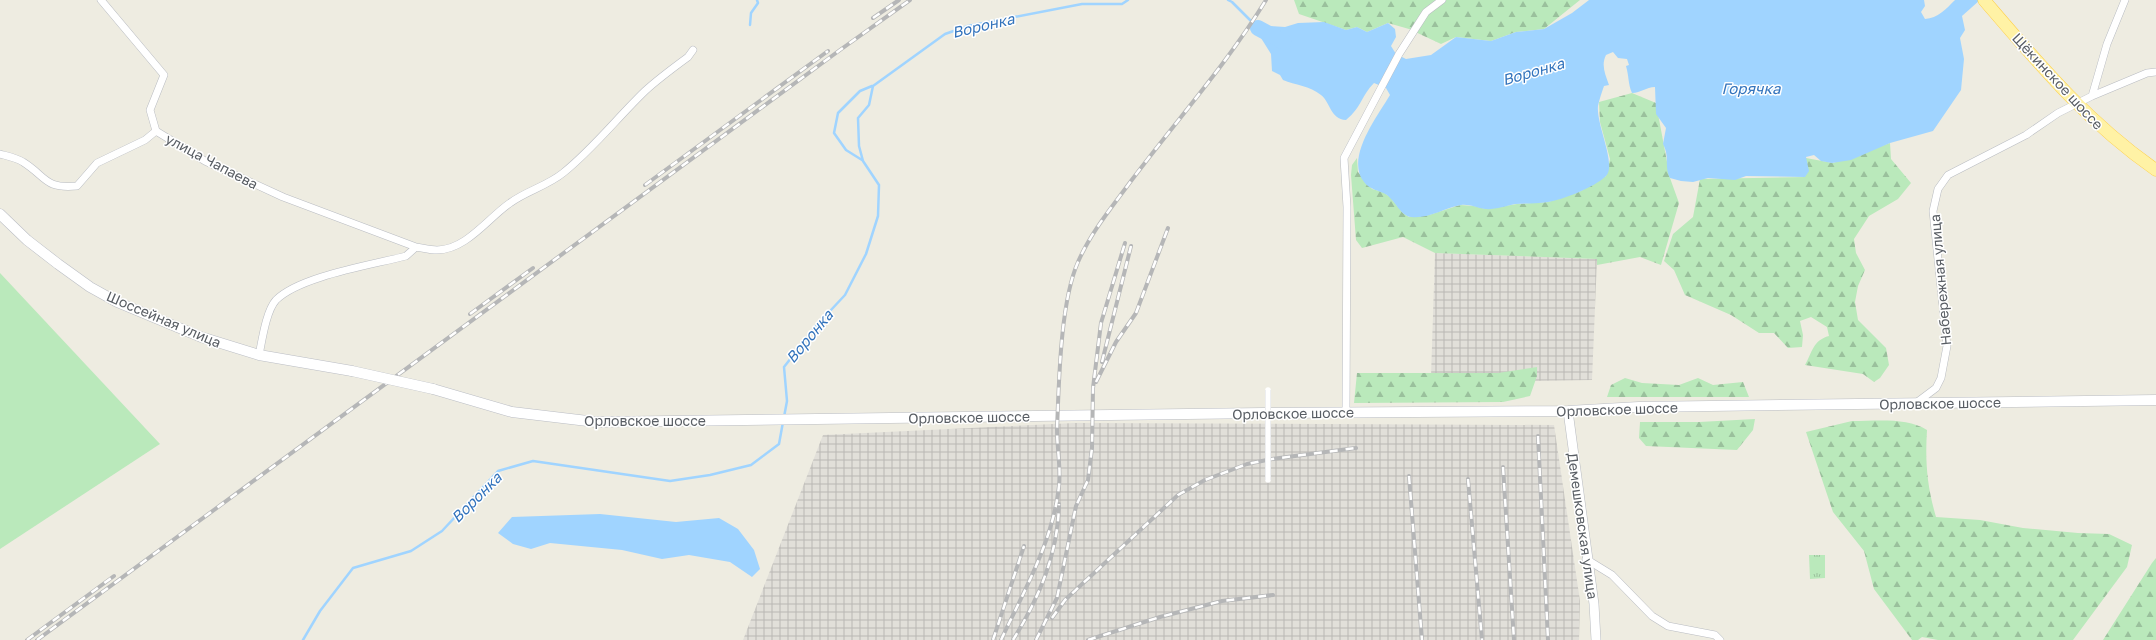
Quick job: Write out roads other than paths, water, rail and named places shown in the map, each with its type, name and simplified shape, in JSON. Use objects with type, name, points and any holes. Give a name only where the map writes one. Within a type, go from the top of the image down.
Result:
[{"type":"main road","name":"Щёкинское шоссе","points":[[1984,0],[2077,104],[2101,127],[2156,170]]},
{"type":"main road","name":"Шоссейная улица","points":[[0,214],[27,240],[58,264],[90,287],[117,302],[201,337],[259,356],[352,371]]},
{"type":"main road","name":"Орловское шоссе","points":[[352,371],[433,389],[512,412],[596,422],[1346,412],[1568,411],[1617,408],[1916,402],[2156,400]]},
{"type":"street","name":"улица Чапаева","points":[[101,0],[164,75],[150,110],[156,131],[205,161],[283,197],[416,247],[437,250],[445,249],[473,235],[520,195],[552,181],[604,136],[645,91],[688,57],[693,50]]},
{"type":"street","points":[[1346,412],[1347,208],[1344,158],[1398,54],[1426,12],[1442,0]]},
{"type":"street","points":[[2092,96],[2107,44],[2125,0]]},
{"type":"street","name":"Набережная улица","points":[[1916,402],[1936,388],[1941,378],[1947,346],[1933,211],[1938,190],[1948,175],[2026,135],[2058,113],[2092,96],[2146,73],[2156,72]]},
{"type":"street","points":[[0,154],[23,162],[60,188],[77,186],[97,163],[145,140],[156,131]]},
{"type":"street","points":[[259,356],[269,314],[276,301],[300,285],[406,256],[416,247]]},
{"type":"street","points":[[1268,390],[1268,480]]},
{"type":"street","name":"Демешковская улица","points":[[1568,411],[1586,559],[1594,604],[1596,640]]},
{"type":"street","points":[[1586,559],[1612,575],[1652,616],[1668,626],[1715,635],[1720,640]]},
{"type":"water","name":"Горячка","points":[[1589,0],[1924,0],[1925,6],[1921,12],[1925,19],[1938,15],[1955,0],[1980,0],[1962,16],[1965,30],[1960,38],[1964,59],[1961,90],[1933,131],[1890,143],[1851,160],[1832,163],[1821,161],[1814,155],[1806,157],[1809,171],[1805,177],[1746,176],[1735,180],[1708,178],[1693,182],[1681,181],[1670,178],[1668,174],[1666,153],[1663,144],[1666,128],[1656,114],[1655,87],[1632,93],[1626,66],[1629,65],[1627,59],[1618,58],[1613,52],[1606,55],[1604,62],[1604,70],[1609,85],[1604,86],[1598,106],[1598,114],[1608,154],[1609,171],[1606,176],[1587,189],[1554,201],[1515,204],[1489,209],[1461,205],[1430,215],[1418,217],[1411,217],[1404,214],[1387,195],[1366,185],[1359,172],[1358,161],[1360,150],[1371,126],[1390,95],[1386,88],[1374,83],[1366,92],[1355,111],[1346,120],[1341,119],[1334,114],[1324,98],[1317,92],[1283,80],[1280,75],[1272,71],[1271,54],[1261,38],[1269,26],[1285,27],[1298,23],[1324,22],[1346,30],[1357,27],[1367,32],[1388,23],[1395,29],[1396,37],[1391,46],[1396,54],[1406,59],[1431,55],[1456,37],[1491,41],[1516,32],[1544,29],[1572,13]]},
{"type":"water","points":[[600,514],[676,522],[719,518],[738,529],[754,550],[760,569],[752,577],[730,562],[689,555],[662,559],[622,550],[550,543],[531,549],[513,544],[498,533],[512,517]]},
{"type":"waterway","points":[[750,25],[751,13],[758,3],[757,0]]},
{"type":"waterway","name":"Воронка","points":[[784,417],[787,401],[784,367],[816,326],[845,295],[866,254],[878,216],[879,185],[863,161],[859,146],[858,118],[869,105],[873,86],[945,34],[968,26],[1082,4],[1122,4],[1128,0]]},
{"type":"waterway","name":"Воронка","points":[[1228,0],[1232,2],[1258,28]]},
{"type":"waterway","name":"Воронка","points":[[1258,28],[1284,42]]},
{"type":"waterway","points":[[862,160],[846,150],[834,133],[838,113],[860,91],[872,86]]},
{"type":"waterway","name":"Воронка","points":[[303,640],[320,611],[353,568],[411,551],[442,531],[498,471],[533,461],[670,481],[710,475],[751,465],[779,444],[783,422]]},
{"type":"railway","points":[[873,18],[899,0]]},
{"type":"railway","points":[[37,640],[910,0]]},
{"type":"railway","points":[[1001,640],[1028,584],[1044,546],[1056,506],[1059,486],[1057,429],[1064,321],[1067,299],[1078,262],[1089,240],[1109,210],[1218,70],[1251,24],[1266,0]]},
{"type":"railway","points":[[645,185],[828,51]]},
{"type":"railway","points":[[1096,382],[1116,342],[1136,313],[1168,228]]},
{"type":"railway","points":[[1036,640],[1057,598],[1076,506],[1088,480],[1092,448],[1093,388],[1101,323],[1125,243]]},
{"type":"railway","points":[[1102,362],[1131,246]]},
{"type":"railway","points":[[470,314],[533,268]]},
{"type":"railway","points":[[1538,436],[1548,640]]},
{"type":"railway","points":[[1052,618],[1065,600],[1178,495],[1205,480],[1247,464],[1272,459],[1356,448]]},
{"type":"railway","points":[[1503,467],[1514,640]]},
{"type":"railway","points":[[1409,476],[1422,640]]},
{"type":"railway","points":[[1468,479],[1482,640]]},
{"type":"railway","points":[[1013,640],[1039,592],[1051,558],[1058,522],[1059,504]]},
{"type":"railway","points":[[993,640],[1024,546]]},
{"type":"railway","points":[[27,640],[114,576]]},
{"type":"railway","points":[[1088,640],[1160,617],[1222,601],[1273,595]]}]
